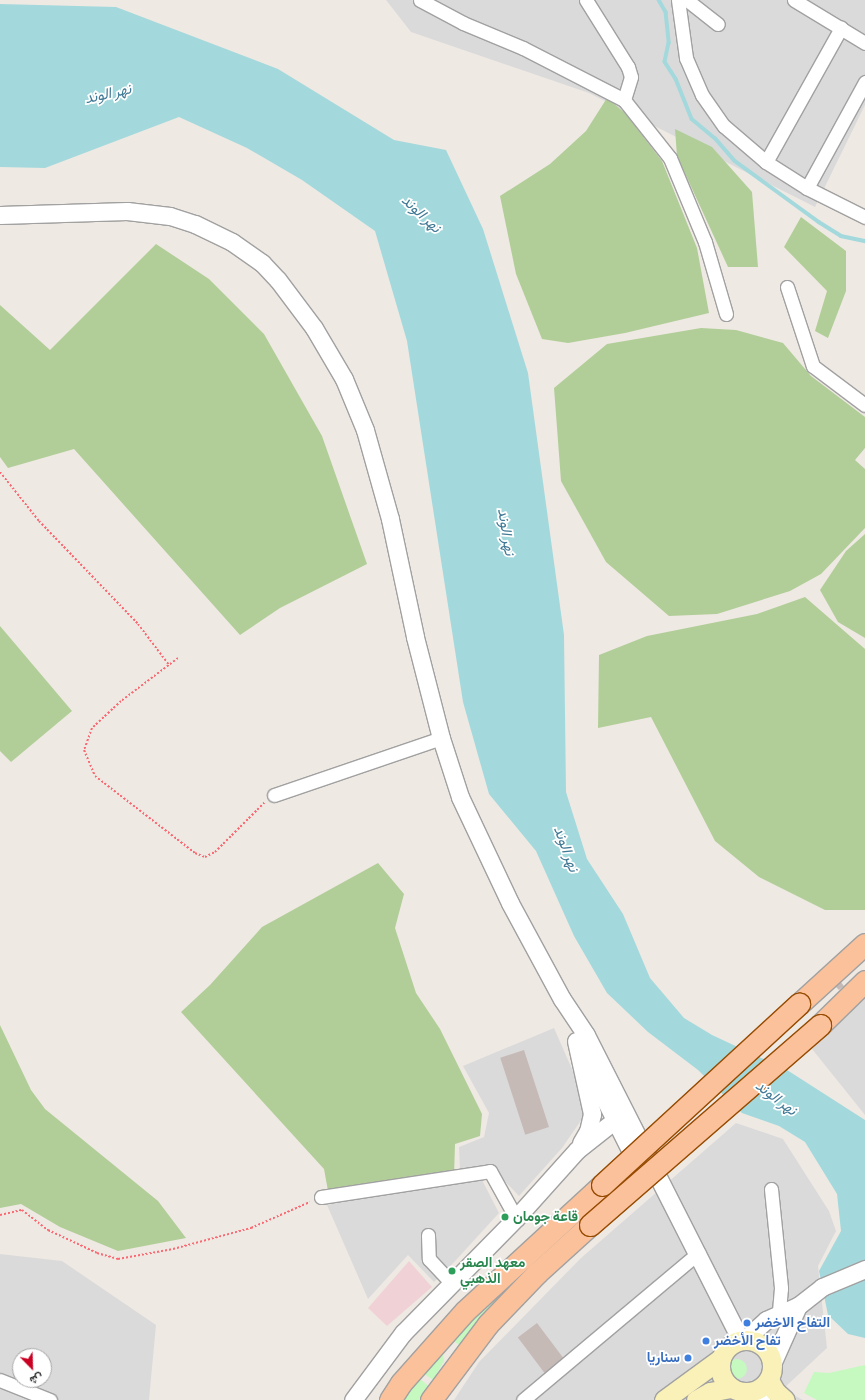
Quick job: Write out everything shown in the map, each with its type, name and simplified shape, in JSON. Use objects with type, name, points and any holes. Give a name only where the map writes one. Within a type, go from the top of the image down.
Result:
[{"type":"main road","points":[[390,1400],[401,1383],[465,1311],[865,944]]},
{"type":"main road","points":[[431,1400],[488,1324],[537,1274],[590,1225],[820,1025],[865,981]]},
{"type":"main road","points":[[664,1400],[734,1345],[760,1343],[767,1349],[765,1386]]},
{"type":"main road","points":[[734,1345],[721,1375],[735,1390]]},
{"type":"main road","points":[[696,1400],[710,1392],[765,1386],[775,1391],[785,1400]]},
{"type":"street","points":[[420,0],[463,23],[523,48],[624,100],[670,158],[705,242],[726,314]]},
{"type":"street","points":[[586,0],[628,67],[631,77],[624,100]]},
{"type":"street","points":[[678,0],[683,48],[702,95],[724,126],[766,162],[807,188],[865,217]]},
{"type":"street","points":[[687,0],[718,24]]},
{"type":"street","points":[[794,0],[865,43]]},
{"type":"street","points":[[766,162],[841,28]]},
{"type":"street","points":[[807,188],[865,82]]},
{"type":"street","points":[[0,215],[127,211],[170,216],[232,242],[253,256],[278,280],[324,343],[344,380],[361,418],[390,519],[415,637],[441,738],[460,797],[483,849],[562,999],[586,1035],[619,1116]]},
{"type":"street","points":[[787,287],[813,366],[865,405]]},
{"type":"street","points":[[274,794],[441,738]]},
{"type":"street","points":[[562,999],[576,1042],[592,1114],[588,1131],[577,1150]]},
{"type":"street","points":[[576,1042],[619,1116],[694,1256],[734,1345],[766,1320],[779,1313],[798,1306],[822,1288],[865,1269]]},
{"type":"street","points":[[353,1400],[402,1332],[516,1218],[577,1150],[619,1116]]},
{"type":"street","points":[[321,1197],[490,1171],[516,1218]]},
{"type":"street","points":[[770,1189],[781,1288],[779,1313]]},
{"type":"street","points":[[428,1235],[429,1259],[452,1283]]},
{"type":"street","points":[[523,1400],[694,1256]]},
{"type":"street","points":[[765,1386],[798,1306]]},
{"type":"street","points":[[0,1380],[50,1400]]},
{"type":"path","points":[[0,472],[39,521],[138,624],[169,665]]},
{"type":"path","points":[[178,658],[121,701],[92,728],[84,750],[95,776],[195,853],[204,856],[215,852],[274,794]]},
{"type":"path","points":[[0,1215],[22,1210],[48,1230],[97,1253],[118,1259],[173,1249],[251,1228],[321,1197]]},
{"type":"shaded area","points":[[386,0],[865,0],[865,105],[815,207],[589,93],[411,32]]},
{"type":"shaded area","points":[[865,993],[865,1115],[812,1049]]},
{"type":"shaded area","points":[[554,1028],[582,1092],[582,1119],[562,1148],[519,1196],[490,1166],[460,1171],[459,1147],[484,1137],[489,1113],[463,1066]]},
{"type":"shaded area","points":[[736,1123],[783,1139],[829,1211],[836,1231],[818,1266],[827,1348],[783,1389],[803,1400],[454,1400],[479,1362],[581,1258]]},
{"type":"shaded area","points":[[482,1180],[499,1213],[446,1271],[434,1282],[408,1255],[368,1299],[327,1205],[400,1191]]},
{"type":"shaded area","points":[[0,1254],[62,1261],[156,1325],[149,1400],[0,1400]]},
{"type":"shaded area","points":[[409,1261],[432,1287],[387,1326],[368,1308]]},
{"type":"green space","points":[[607,98],[625,113],[662,161],[697,248],[709,313],[625,333],[568,343],[542,339],[516,274],[500,196],[550,164],[586,131]]},
{"type":"green space","points":[[675,129],[712,147],[752,192],[758,267],[728,267],[677,156]]},
{"type":"green space","points":[[801,217],[846,251],[846,291],[828,338],[815,331],[827,291],[784,247]]},
{"type":"green space","points":[[156,244],[209,279],[264,334],[322,436],[367,564],[280,608],[240,635],[74,449],[8,468],[0,457],[0,305],[50,350]]},
{"type":"green space","points":[[701,328],[736,330],[783,343],[811,376],[865,417],[865,448],[855,460],[865,469],[865,528],[821,574],[790,591],[717,614],[669,616],[606,562],[561,481],[554,388],[607,344]]},
{"type":"green space","points":[[865,534],[865,638],[838,622],[820,590],[846,551]]},
{"type":"green space","points":[[805,597],[865,649],[865,910],[825,910],[759,877],[715,841],[651,717],[598,728],[599,655],[647,636],[757,614]]},
{"type":"green space","points":[[0,626],[72,711],[11,762],[0,751]]},
{"type":"green space","points":[[378,863],[404,894],[395,928],[416,993],[440,1029],[482,1114],[480,1136],[455,1144],[454,1176],[328,1191],[324,1169],[181,1012],[210,985],[262,927]]},
{"type":"green space","points":[[0,1025],[31,1090],[45,1109],[158,1201],[186,1238],[118,1251],[60,1227],[21,1204],[0,1208]]},
{"type":"green space","points":[[643,1159],[648,1166],[459,1345],[447,1336]]},
{"type":"green space","points":[[440,1353],[443,1354],[444,1361],[433,1380],[420,1371]]},
{"type":"green space","points":[[737,1359],[744,1362],[747,1369],[744,1376],[737,1379],[730,1376],[727,1369],[730,1362]]},
{"type":"green space","points":[[865,1365],[865,1400],[817,1400],[804,1393],[814,1372],[829,1373]]},
{"type":"green space","points":[[415,1375],[430,1387],[422,1400],[399,1400]]},
{"type":"water","name":"نهر الوند","points":[[0,4],[116,7],[278,69],[394,140],[446,150],[483,229],[528,373],[564,635],[566,792],[587,859],[623,914],[650,978],[684,1018],[712,1035],[787,1070],[865,1120],[865,1338],[848,1334],[828,1315],[819,1271],[841,1231],[837,1194],[805,1142],[779,1126],[742,1113],[698,1070],[648,1032],[607,993],[574,936],[536,851],[489,794],[463,702],[407,341],[375,231],[302,180],[247,148],[179,117],[45,168],[0,167]]},
{"type":"building","points":[[840,981],[844,986],[839,990],[835,986]]},
{"type":"building","points":[[524,1050],[549,1127],[525,1135],[500,1058]]},
{"type":"building","points":[[537,1323],[564,1359],[545,1373],[518,1337]]},
{"type":"waterway","points":[[659,0],[666,12],[669,43],[665,62],[676,79],[692,119],[715,138],[735,161],[819,222],[841,236],[865,241]]},
{"type":"place","name":"قاعة جومان","points":[[505,1217]]},
{"type":"place","name":"معهد الصقر الذهبي","points":[[452,1271]]},
{"type":"place","name":"التفاح الاخضر","points":[[747,1323]]},
{"type":"place","name":"تفاح الأخضر","points":[[706,1341]]},
{"type":"place","name":"سناريا","points":[[688,1358]]}]
